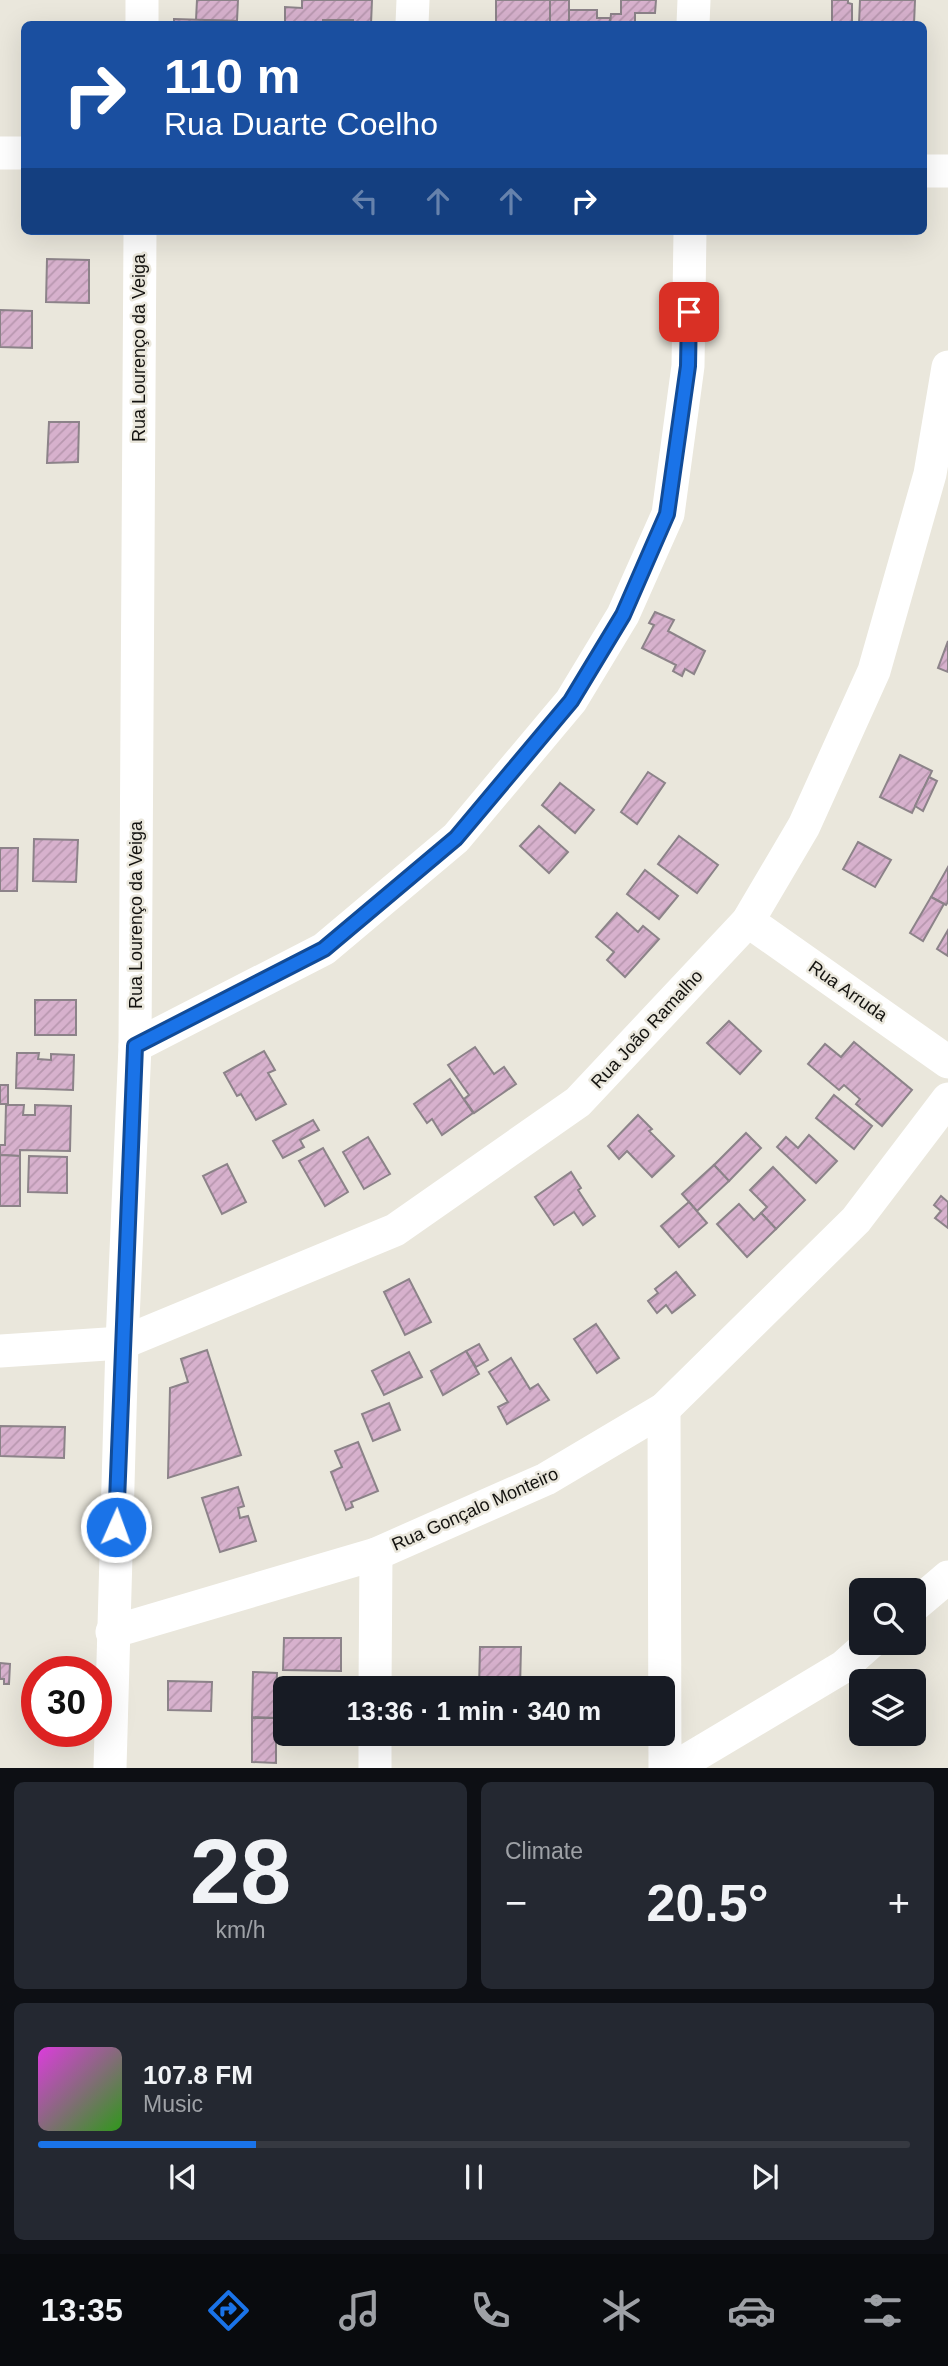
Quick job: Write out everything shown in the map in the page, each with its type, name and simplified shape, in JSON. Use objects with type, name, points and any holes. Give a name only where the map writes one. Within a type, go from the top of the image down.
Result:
[{"type":"street","points":[[142,0],[142,21]]},
{"type":"street","points":[[412,21],[413,0]]},
{"type":"street","points":[[693,21],[694,0]]},
{"type":"street","points":[[0,153],[21,153]]},
{"type":"street","points":[[927,171],[948,171]]},
{"type":"street","name":"Rua Lourenço da Veiga","points":[[110,1768],[122,1343],[135,1046],[140,235]]},
{"type":"street","points":[[135,1046],[324,949],[456,838],[571,701],[623,615],[667,514],[688,366],[690,235]]},
{"type":"street","name":"Rua João Ramalho","points":[[0,1351],[122,1343],[395,1230],[578,1101],[748,920],[804,826],[874,671],[930,474],[948,367]]},
{"type":"street","name":"Rua Arruda","points":[[748,920],[948,1062]]},
{"type":"street","name":"Rua Gonçalo Monteiro","points":[[112,1632],[376,1553],[546,1479],[664,1409],[856,1220],[948,1099]]},
{"type":"street","points":[[664,1409],[665,1768]]},
{"type":"street","points":[[375,1676],[376,1553]]},
{"type":"street","points":[[926,1596],[948,1577]]},
{"type":"street","points":[[674,1768],[843,1667],[856,1655]]},
{"type":"street","points":[[375,1746],[375,1768]]},
{"type":"building","points":[[197,0],[238,0],[237,21],[196,20]]},
{"type":"building","points":[[302,0],[372,0],[371,21],[285,21],[285,7],[302,8]]},
{"type":"building","points":[[496,0],[550,0],[550,21],[496,21]]},
{"type":"building","points":[[550,0],[569,0],[569,21],[550,21]]},
{"type":"building","points":[[621,0],[656,0],[655,13],[635,13],[635,21],[610,21],[611,14],[621,14]]},
{"type":"building","points":[[832,0],[848,0],[848,3],[852,4],[852,21],[832,21]]},
{"type":"building","points":[[860,0],[915,0],[914,21],[859,21]]},
{"type":"building","points":[[569,10],[597,10],[597,18],[610,18],[610,21],[569,21]]},
{"type":"building","points":[[174,19],[237,21],[174,21]]},
{"type":"building","points":[[47,259],[89,260],[89,303],[46,302]]},
{"type":"building","points":[[0,310],[32,311],[32,348],[0,347]]},
{"type":"building","points":[[49,422],[79,422],[78,462],[47,463]]},
{"type":"building","points":[[655,612],[674,620],[668,631],[705,651],[694,674],[685,669],[682,676],[673,671],[676,665],[642,648],[654,625],[649,623]]},
{"type":"building","points":[[948,641],[948,672],[938,668]]},
{"type":"building","points":[[900,755],[932,771],[912,813],[880,797]]},
{"type":"building","points":[[648,772],[665,783],[637,824],[621,812]]},
{"type":"building","points":[[929,777],[937,781],[923,811],[915,806]]},
{"type":"building","points":[[560,783],[594,810],[575,833],[542,805]]},
{"type":"building","points":[[539,826],[568,852],[549,873],[520,846]]},
{"type":"building","points":[[679,836],[718,865],[697,893],[658,864]]},
{"type":"building","points":[[34,839],[78,840],[76,882],[33,881]]},
{"type":"building","points":[[858,842],[891,860],[875,887],[843,869]]},
{"type":"building","points":[[0,848],[18,848],[17,891],[0,891]]},
{"type":"building","points":[[948,867],[948,902],[946,905],[931,897]]},
{"type":"building","points":[[645,870],[678,896],[659,919],[627,894]]},
{"type":"building","points":[[931,897],[944,904],[923,941],[910,933]]},
{"type":"building","points":[[617,913],[638,932],[643,926],[659,939],[625,977],[607,960],[614,952],[596,937]]},
{"type":"building","points":[[948,930],[948,956],[937,949]]},
{"type":"building","points":[[35,1000],[76,1000],[76,1035],[35,1035]]},
{"type":"building","points":[[729,1021],[761,1051],[740,1074],[707,1043]]},
{"type":"building","points":[[854,1042],[912,1090],[882,1126],[856,1104],[860,1099],[844,1085],[839,1090],[808,1064],[825,1044],[841,1057]]},
{"type":"building","points":[[475,1047],[494,1074],[504,1067],[516,1084],[474,1113],[464,1099],[469,1095],[448,1065]]},
{"type":"building","points":[[264,1051],[275,1070],[268,1073],[286,1104],[256,1120],[241,1094],[237,1096],[224,1073]]},
{"type":"building","points":[[17,1053],[39,1053],[38,1059],[51,1060],[51,1054],[74,1055],[73,1090],[16,1088]]},
{"type":"building","points":[[450,1079],[473,1113],[442,1135],[432,1119],[427,1123],[414,1104]]},
{"type":"building","points":[[0,1085],[8,1085],[8,1104],[0,1104]]},
{"type":"building","points":[[834,1095],[872,1126],[854,1149],[816,1118]]},
{"type":"building","points":[[6,1105],[24,1105],[23,1115],[35,1115],[35,1105],[71,1106],[70,1151],[20,1150],[20,1156],[0,1155],[0,1145],[5,1145]]},
{"type":"building","points":[[638,1115],[652,1129],[649,1131],[674,1156],[652,1177],[627,1151],[619,1159],[608,1146]]},
{"type":"building","points":[[313,1120],[319,1130],[300,1140],[304,1147],[283,1158],[273,1141]]},
{"type":"building","points":[[746,1133],[761,1148],[729,1181],[714,1165]]},
{"type":"building","points":[[809,1135],[837,1161],[816,1183],[777,1147],[786,1137],[798,1148]]},
{"type":"building","points":[[368,1137],[390,1174],[364,1189],[343,1152]]},
{"type":"building","points":[[323,1148],[348,1192],[325,1206],[299,1161]]},
{"type":"building","points":[[0,1155],[20,1156],[20,1206],[0,1206]]},
{"type":"building","points":[[29,1156],[67,1157],[67,1193],[28,1192]]},
{"type":"building","points":[[227,1164],[246,1202],[222,1214],[203,1176]]},
{"type":"building","points":[[714,1165],[729,1181],[697,1211],[682,1194]]},
{"type":"building","points":[[773,1167],[805,1200],[776,1229],[761,1213],[767,1207],[750,1190]]},
{"type":"building","points":[[571,1172],[581,1188],[578,1190],[595,1216],[583,1225],[574,1212],[554,1225],[535,1197]]},
{"type":"building","points":[[941,1196],[948,1202],[948,1228],[935,1218],[941,1211],[934,1205]]},
{"type":"building","points":[[689,1202],[707,1223],[679,1247],[661,1226]]},
{"type":"building","points":[[739,1204],[754,1220],[761,1213],[776,1229],[747,1257],[717,1224]]},
{"type":"building","points":[[676,1272],[695,1295],[672,1313],[666,1305],[657,1313],[648,1301],[658,1293],[655,1289]]},
{"type":"building","points":[[409,1279],[431,1322],[405,1335],[384,1292]]},
{"type":"building","points":[[596,1324],[619,1358],[597,1373],[574,1339]]},
{"type":"building","points":[[479,1344],[488,1360],[476,1367],[466,1351]]},
{"type":"building","points":[[207,1350],[241,1455],[168,1478],[170,1388],[188,1382],[181,1359]]},
{"type":"building","points":[[466,1351],[479,1374],[443,1395],[431,1371]]},
{"type":"building","points":[[409,1352],[422,1377],[384,1395],[372,1371]]},
{"type":"building","points":[[511,1358],[530,1389],[538,1384],[549,1400],[507,1424],[498,1407],[508,1402],[489,1372]]},
{"type":"building","points":[[389,1403],[400,1430],[373,1441],[362,1414]]},
{"type":"building","points":[[0,1426],[65,1427],[64,1458],[0,1456]]},
{"type":"building","points":[[358,1442],[378,1491],[351,1502],[353,1507],[346,1510],[331,1472],[342,1467],[335,1451]]},
{"type":"building","points":[[238,1487],[244,1506],[238,1508],[240,1518],[248,1516],[256,1541],[220,1552],[202,1498]]},
{"type":"building","points":[[284,1638],[341,1638],[341,1671],[283,1670]]},
{"type":"building","points":[[480,1647],[521,1647],[520,1676],[479,1676]]},
{"type":"building","points":[[0,1663],[10,1664],[9,1684],[4,1684],[4,1679],[0,1679]]},
{"type":"building","points":[[253,1672],[277,1673],[277,1676],[273,1676],[273,1718],[252,1717]]},
{"type":"building","points":[[168,1681],[212,1682],[211,1711],[168,1710]]},
{"type":"building","points":[[252,1718],[273,1718],[276,1763],[252,1762]]},
{"type":"route","points":[[116,1527],[135,1046],[324,949],[456,838],[571,701],[623,615],[667,514],[688,366],[689,312]]}]
